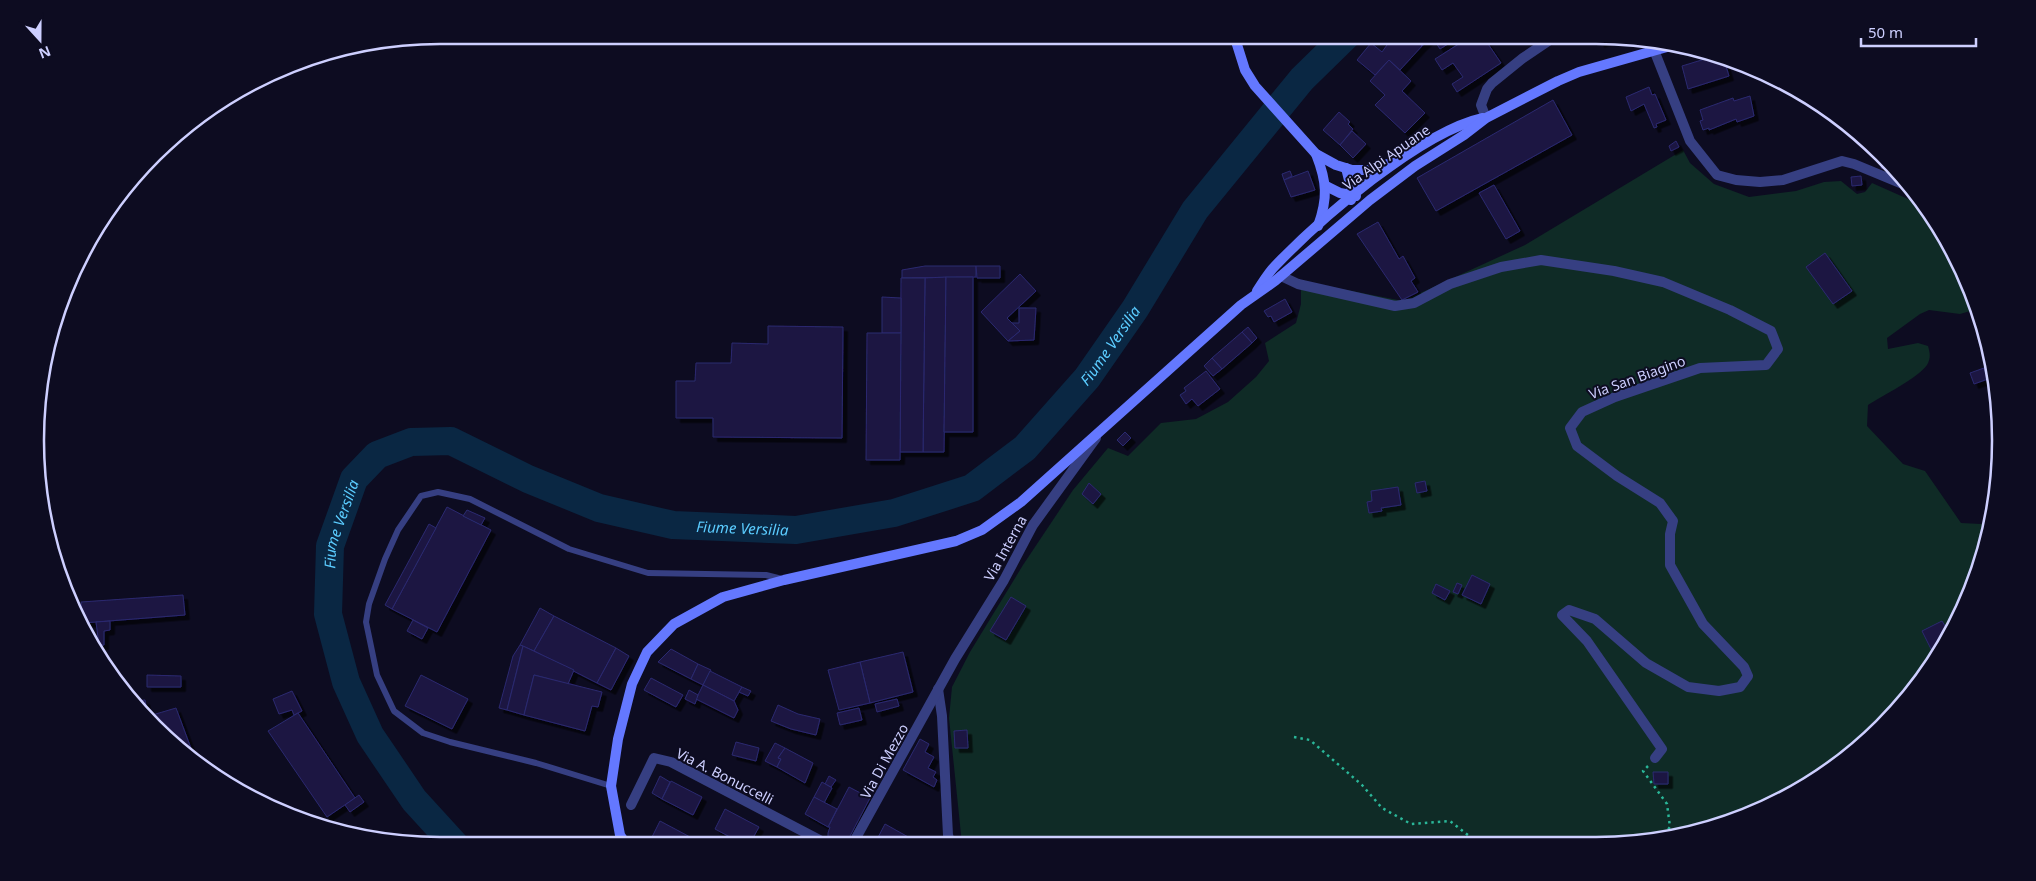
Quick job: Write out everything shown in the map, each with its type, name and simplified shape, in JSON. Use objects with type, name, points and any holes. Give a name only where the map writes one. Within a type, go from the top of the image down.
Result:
[{"type":"main road","points":[[1237,44],[1245,70],[1255,86],[1316,154],[1336,165],[1368,170],[1401,160]]},
{"type":"main road","points":[[1486,118],[1579,72],[1659,49]]},
{"type":"main road","name":"Via Alpi Apuane","points":[[1251,298],[1274,267],[1352,196],[1428,142],[1466,122],[1486,118]]},
{"type":"main road","name":"Via Alpi Apuane","points":[[1308,252],[1366,203],[1415,166],[1464,135],[1486,118]]},
{"type":"main road","points":[[1316,154],[1326,186],[1324,206],[1318,226]]},
{"type":"main road","points":[[1326,186],[1352,196],[1366,195],[1393,174],[1407,166],[1415,166]]},
{"type":"main road","points":[[621,837],[611,786],[612,766],[624,710],[632,684],[647,652],[674,624],[723,597],[784,580],[956,541],[982,530],[1021,502],[1251,298],[1281,276],[1308,252],[1312,242],[1346,211],[1352,196],[1346,168]]},
{"type":"street","points":[[1486,118],[1481,105],[1487,90],[1523,58],[1544,44]]},
{"type":"street","points":[[1654,50],[1690,141],[1717,175],[1736,180],[1760,182],[1782,180],[1842,161],[1896,181]]},
{"type":"street","name":"Via San Biagino","points":[[1281,276],[1298,284],[1395,306],[1414,303],[1450,284],[1501,267],[1542,260],[1614,271],[1663,282],[1730,310],[1771,331],[1778,349],[1766,366],[1700,368],[1615,397],[1582,412],[1570,428],[1577,446],[1617,476],[1660,503],[1673,521],[1670,534],[1670,565],[1703,624],[1744,667],[1748,676],[1740,687],[1719,691],[1688,687],[1646,664],[1595,619],[1569,610],[1562,615],[1588,641],[1662,749],[1655,758]]},
{"type":"street","name":"Via Interna","points":[[938,689],[1004,580],[1033,525],[1104,427]]},
{"type":"street","points":[[938,689],[942,716],[948,837]]},
{"type":"street","name":"Via Di Mezzo","points":[[856,837],[938,689]]},
{"type":"street","name":"Via A. Bonuccelli","points":[[631,805],[654,758],[671,762],[813,837]]},
{"type":"lane","points":[[611,786],[536,763],[432,736],[423,732],[394,711],[377,675],[366,622],[369,604],[385,559],[398,530],[421,496],[438,492],[470,499],[569,549],[648,573],[766,575],[784,580]]},
{"type":"path","points":[[1294,737],[1310,740],[1362,785],[1382,808],[1411,824],[1450,820],[1471,837]]},
{"type":"path","points":[[1655,758],[1643,771],[1667,804],[1670,827],[1667,831]]},
{"type":"green space","points":[[1683,150],[1690,163],[1714,184],[1749,197],[1796,191],[1824,182],[1841,181],[1857,194],[1865,192],[1872,183],[1911,200],[1939,242],[1962,289],[1970,311],[1960,314],[1929,310],[1920,314],[1887,338],[1888,349],[1918,343],[1928,346],[1929,360],[1927,365],[1916,375],[1868,405],[1867,426],[1903,464],[1925,471],[1961,523],[1981,524],[1984,521],[1979,543],[1962,592],[1939,639],[1910,682],[1876,721],[1857,739],[1816,770],[1771,796],[1747,807],[1698,824],[1647,834],[1596,837],[961,837],[949,718],[952,687],[970,652],[1023,565],[1073,490],[1108,448],[1128,456],[1161,423],[1196,419],[1228,402],[1256,377],[1269,361],[1265,343],[1296,323],[1301,304],[1301,281],[1403,301],[1525,245]]},
{"type":"building","points":[[1370,44],[1382,52],[1388,44],[1420,44],[1422,46],[1400,70],[1389,60],[1375,75],[1357,60]]},
{"type":"building","points":[[1437,44],[1448,44],[1440,49]]},
{"type":"building","points":[[1459,44],[1488,44],[1501,63],[1457,92],[1452,84],[1463,77],[1453,63],[1442,70],[1435,59]]},
{"type":"building","points":[[1705,59],[1726,66],[1729,76],[1688,89],[1682,66]]},
{"type":"building","points":[[1389,60],[1411,81],[1402,91],[1425,113],[1405,133],[1375,105],[1385,95],[1370,81]]},
{"type":"building","points":[[1649,87],[1652,95],[1655,94],[1666,120],[1656,124],[1657,127],[1654,128],[1644,104],[1631,111],[1626,97]]},
{"type":"building","points":[[1750,96],[1754,116],[1737,122],[1736,119],[1709,130],[1709,128],[1703,130],[1700,121],[1703,120],[1700,110],[1733,98],[1734,101]]},
{"type":"building","points":[[1553,100],[1572,135],[1436,211],[1417,178]]},
{"type":"building","points":[[1339,112],[1350,122],[1348,124],[1353,129],[1340,145],[1323,130]]},
{"type":"building","points":[[1352,131],[1366,144],[1353,158],[1340,145]]},
{"type":"building","points":[[1676,141],[1679,147],[1671,151],[1669,146]]},
{"type":"building","points":[[1290,171],[1292,176],[1284,180],[1282,174]]},
{"type":"building","points":[[1308,171],[1315,190],[1291,197],[1284,180]]},
{"type":"building","points":[[1861,176],[1862,185],[1852,186],[1851,177]]},
{"type":"building","points":[[1494,185],[1520,231],[1506,239],[1479,193]]},
{"type":"building","points":[[1378,222],[1399,259],[1403,256],[1415,278],[1411,281],[1418,292],[1402,300],[1357,234]]},
{"type":"building","points":[[1825,253],[1852,291],[1833,304],[1806,267]]},
{"type":"building","points":[[925,266],[976,266],[976,277],[902,278],[902,270]]},
{"type":"building","points":[[976,266],[1000,266],[1000,278],[977,278]]},
{"type":"building","points":[[1020,274],[1036,291],[1007,318],[1020,331],[1008,341],[981,312]]},
{"type":"building","points":[[946,277],[944,452],[923,452],[925,278]]},
{"type":"building","points":[[946,277],[973,277],[973,432],[944,432]]},
{"type":"building","points":[[901,278],[925,278],[923,452],[900,452]]},
{"type":"building","points":[[882,297],[901,298],[901,333],[882,333]]},
{"type":"building","points":[[1285,299],[1292,312],[1274,322],[1271,316],[1268,317],[1264,311]]},
{"type":"building","points":[[1019,308],[1036,308],[1034,340],[1008,341],[1020,331],[1012,323],[1019,323]]},
{"type":"building","points":[[768,326],[843,327],[842,438],[713,437],[713,418],[676,418],[676,381],[695,381],[696,363],[731,363],[732,343],[768,344]]},
{"type":"building","points":[[1248,327],[1257,338],[1252,343],[1242,332]]},
{"type":"building","points":[[1242,332],[1252,343],[1222,369],[1212,358]]},
{"type":"building","points":[[867,333],[901,333],[900,460],[866,460]]},
{"type":"building","points":[[1212,358],[1222,369],[1213,376],[1204,366]]},
{"type":"building","points":[[1984,368],[1987,379],[1974,384],[1970,373]]},
{"type":"building","points":[[1206,371],[1220,389],[1198,406],[1192,399],[1186,404],[1180,395],[1186,391],[1184,388]]},
{"type":"building","points":[[1125,432],[1131,438],[1123,446],[1117,440]]},
{"type":"building","points":[[1425,481],[1427,491],[1417,493],[1415,483]]},
{"type":"building","points":[[1089,483],[1101,494],[1093,504],[1082,494]]},
{"type":"building","points":[[1398,487],[1401,505],[1381,508],[1382,511],[1369,513],[1367,502],[1372,501],[1371,491]]},
{"type":"building","points":[[447,507],[491,530],[437,632],[392,609]]},
{"type":"building","points":[[467,510],[485,518],[481,525],[463,516]]},
{"type":"building","points":[[429,524],[436,528],[392,609],[385,605]]},
{"type":"building","points":[[1472,575],[1490,584],[1481,604],[1462,595]]},
{"type":"building","points":[[1457,583],[1462,585],[1458,594],[1453,592]]},
{"type":"building","points":[[1436,584],[1450,591],[1445,600],[1432,593]]},
{"type":"building","points":[[183,595],[185,615],[88,623],[82,609],[81,602]]},
{"type":"building","points":[[1011,597],[1026,606],[1006,640],[990,631]]},
{"type":"building","points":[[540,608],[554,616],[534,651],[520,645]]},
{"type":"building","points":[[554,616],[616,648],[597,683],[534,651]]},
{"type":"building","points":[[413,620],[428,628],[422,639],[407,631]]},
{"type":"building","points":[[110,621],[110,630],[104,631],[104,645],[101,645],[99,641],[96,622]]},
{"type":"building","points":[[1942,621],[1945,627],[1931,649],[1922,631]]},
{"type":"building","points":[[520,645],[523,646],[507,710],[499,708],[513,656]]},
{"type":"building","points":[[523,646],[574,670],[568,684],[534,675],[524,715],[507,710]]},
{"type":"building","points":[[616,648],[629,656],[611,690],[597,683]]},
{"type":"building","points":[[671,649],[698,664],[691,679],[658,662]]},
{"type":"building","points":[[903,652],[913,692],[870,703],[860,662]]},
{"type":"building","points":[[860,662],[870,703],[839,710],[828,670]]},
{"type":"building","points":[[698,664],[711,670],[703,685],[691,679]]},
{"type":"building","points":[[710,671],[742,687],[734,701],[703,685]]},
{"type":"building","points":[[147,675],[181,676],[181,687],[147,687]]},
{"type":"building","points":[[421,675],[468,699],[452,729],[405,706]]},
{"type":"building","points":[[534,675],[602,692],[598,707],[592,706],[585,731],[524,715]]},
{"type":"building","points":[[651,678],[683,695],[676,707],[644,690]]},
{"type":"building","points":[[703,685],[734,701],[738,710],[734,718],[696,699]]},
{"type":"building","points":[[742,687],[751,691],[748,696],[739,692]]},
{"type":"building","points":[[689,690],[698,695],[695,704],[685,699]]},
{"type":"building","points":[[292,691],[302,711],[294,715],[292,710],[279,714],[273,699]]},
{"type":"building","points":[[897,699],[899,706],[877,712],[875,704]]},
{"type":"building","points":[[778,705],[798,714],[820,719],[816,735],[791,729],[771,721]]},
{"type":"building","points":[[176,708],[191,749],[179,739],[154,715]]},
{"type":"building","points":[[859,708],[862,720],[840,725],[837,713]]},
{"type":"building","points":[[298,713],[355,798],[327,817],[268,731]]},
{"type":"building","points":[[967,730],[968,748],[955,748],[954,731]]},
{"type":"building","points":[[920,739],[929,744],[925,752],[934,757],[928,768],[936,772],[933,777],[937,780],[934,787],[903,770]]},
{"type":"building","points":[[736,742],[759,748],[756,761],[732,755]]},
{"type":"building","points":[[775,743],[785,748],[778,758],[781,759],[777,767],[765,761]]},
{"type":"building","points":[[785,748],[813,763],[805,783],[777,767],[781,759],[778,758]]},
{"type":"building","points":[[1653,772],[1668,772],[1668,784],[1654,784]]},
{"type":"building","points":[[660,776],[670,782],[662,799],[652,793]]},
{"type":"building","points":[[829,776],[836,780],[831,787],[825,784]]},
{"type":"building","points":[[671,781],[702,797],[693,815],[662,799]]},
{"type":"building","points":[[822,782],[832,788],[824,803],[814,797]]},
{"type":"building","points":[[849,787],[870,798],[850,837],[828,837],[830,827],[828,827]]},
{"type":"building","points":[[359,795],[364,802],[350,812],[345,805]]},
{"type":"building","points":[[814,797],[837,809],[828,827],[805,814]]},
{"type":"building","points":[[725,809],[759,827],[753,837],[730,837],[715,829]]},
{"type":"building","points":[[660,821],[690,837],[652,837]]},
{"type":"building","points":[[885,824],[908,837],[878,837]]},
{"type":"waterway","name":"Fiume Versilia","points":[[448,837],[414,800],[370,735],[346,682],[328,614],[330,546],[354,479],[377,455],[411,442],[451,441],[528,479],[599,508],[673,525],[796,530],[894,513],[972,488],[1025,448],[1087,378],[1135,309],[1195,210],[1302,79],[1338,44]]}]
